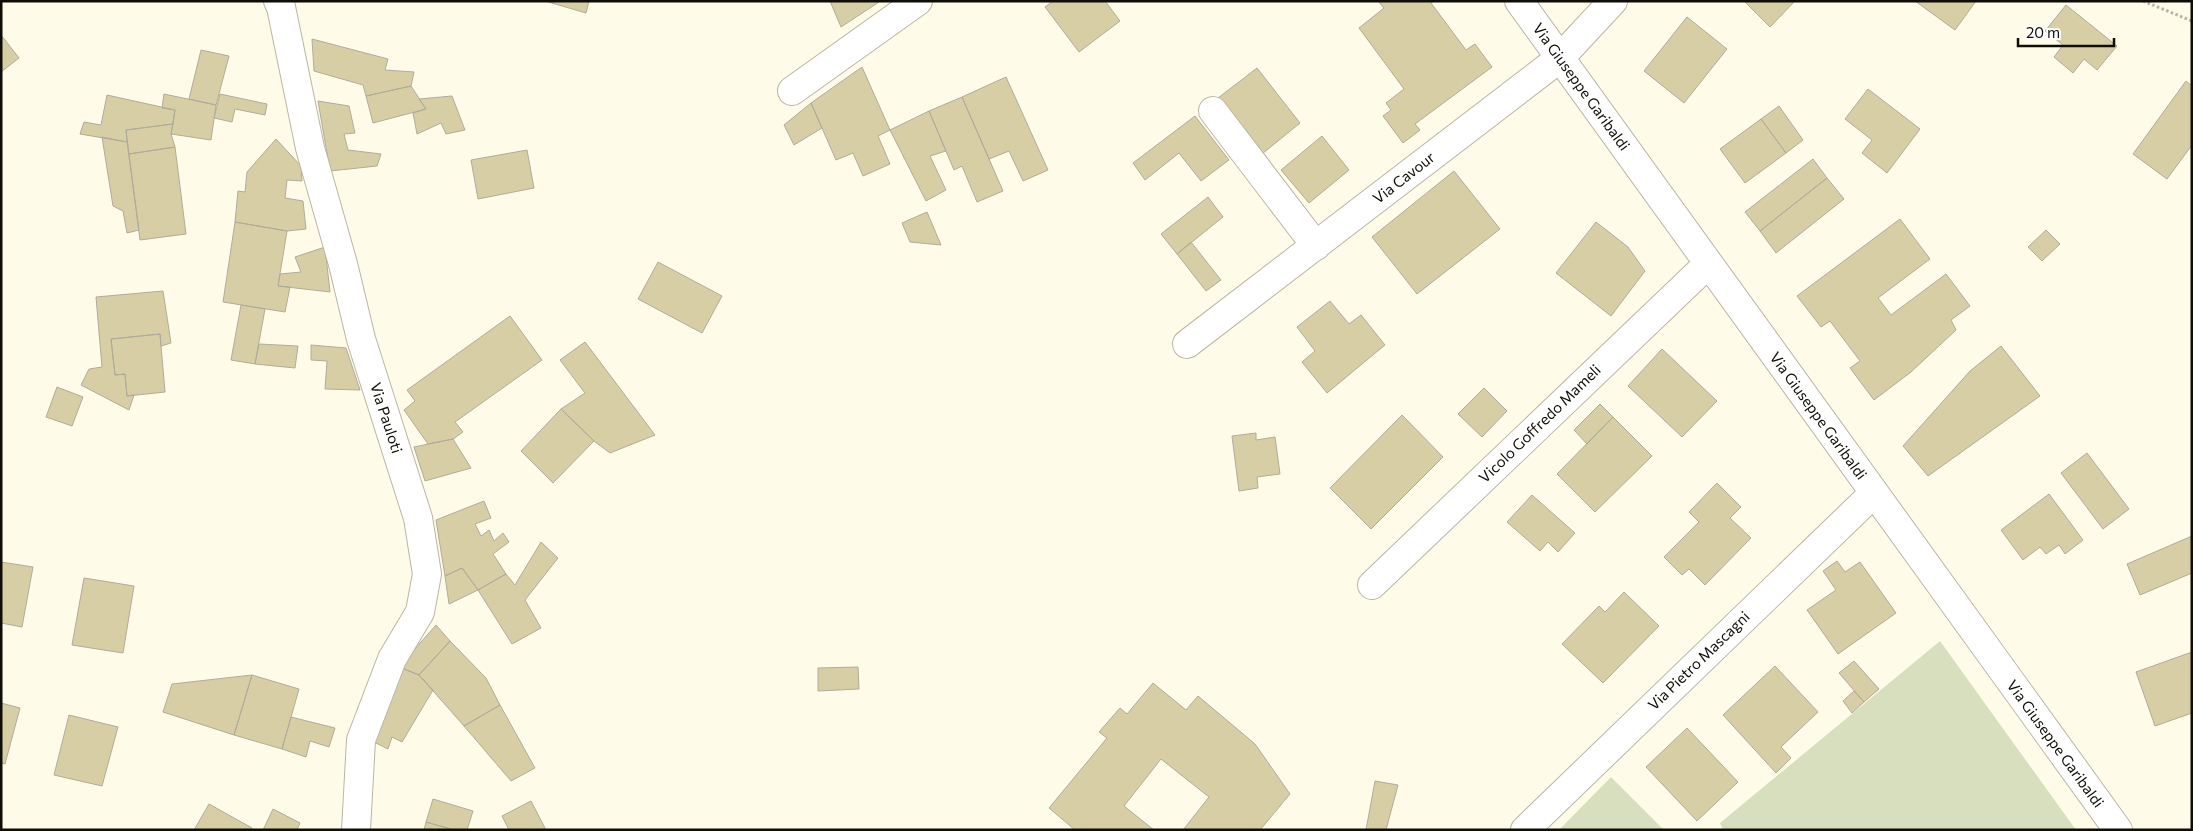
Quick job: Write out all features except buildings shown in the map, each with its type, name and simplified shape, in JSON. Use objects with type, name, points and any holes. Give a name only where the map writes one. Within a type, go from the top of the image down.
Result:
[{"type":"street","name":"Via Pauloti","points":[[278,1],[281,7],[310,148],[343,264],[361,339],[418,518],[426,574],[420,612],[392,658],[361,740],[356,830]]},
{"type":"street","points":[[792,91],[918,1]]},
{"type":"street","name":"Via Giuseppe Garibaldi","points":[[1519,1],[2118,830]]},
{"type":"street","name":"Via Cavour","points":[[1187,344],[1560,58],[1612,1]]},
{"type":"street","points":[[1213,111],[1316,246]]},
{"type":"street","name":"Vicolo Goffredo Mameli","points":[[1372,585],[1708,264]]},
{"type":"street","name":"Via Pietro Mascagni","points":[[1525,830],[1874,493]]},
{"type":"path","points":[[2143,1],[2192,21]]},
{"type":"green space","points":[[1940,641],[2076,830],[1723,830],[1720,823]]},
{"type":"green space","points":[[1611,777],[1664,830],[1559,830]]}]
